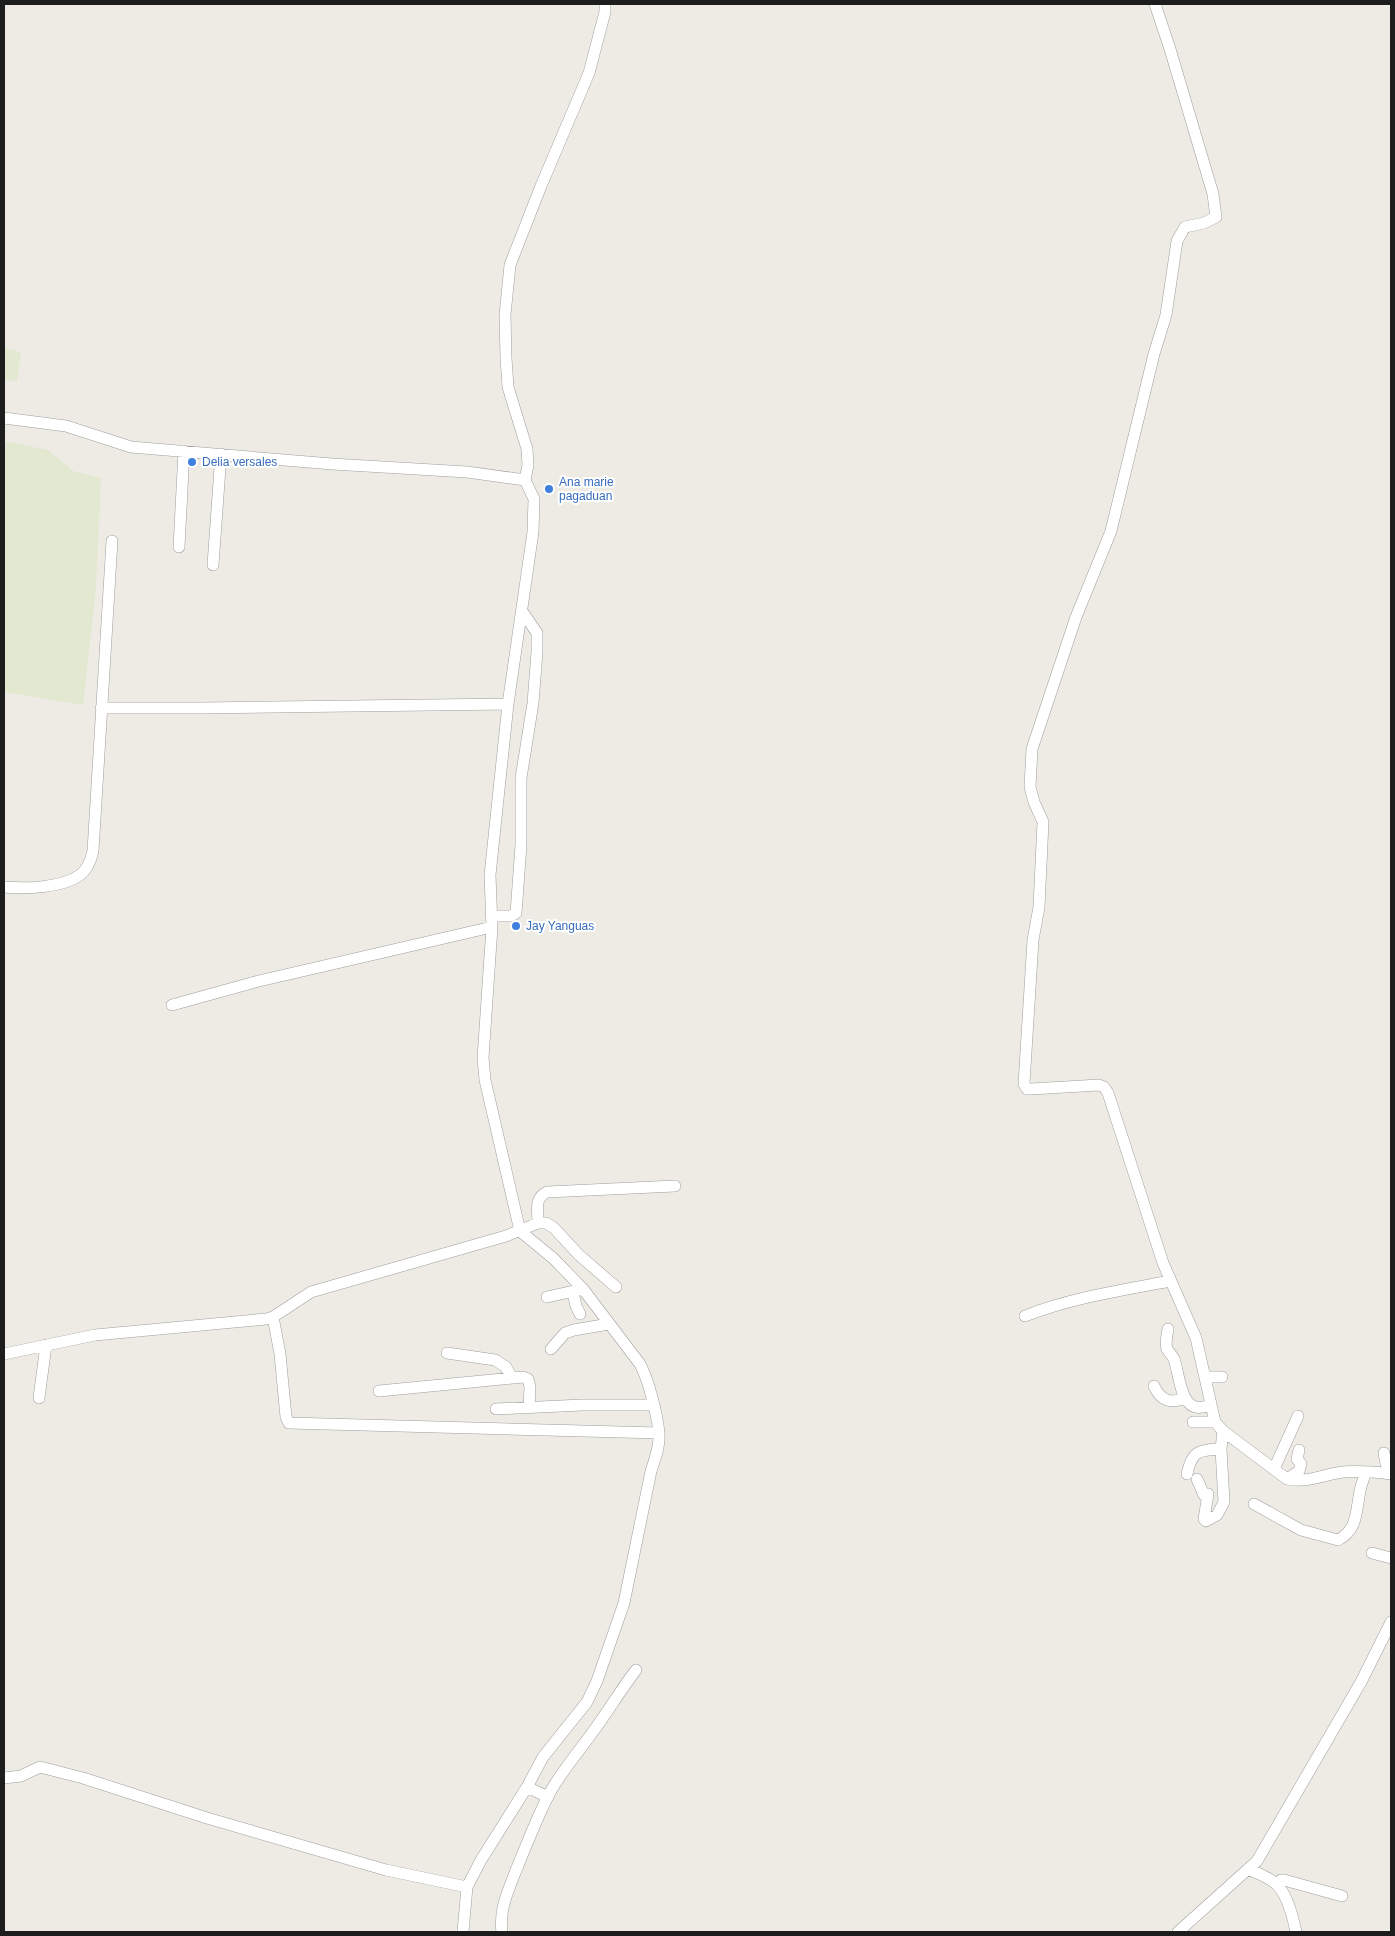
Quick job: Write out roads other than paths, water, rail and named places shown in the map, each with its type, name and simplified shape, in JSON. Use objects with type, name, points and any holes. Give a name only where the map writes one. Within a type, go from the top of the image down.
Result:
[{"type":"street","points":[[463,1932],[467,1888],[485,1853],[528,1787],[543,1757],[588,1702],[597,1681],[624,1603],[651,1472],[658,1451],[659,1433],[646,1376],[640,1364],[554,1259],[520,1231],[485,1080],[483,1058],[492,922],[490,875],[508,704],[534,532],[534,499],[525,480],[528,465],[527,449],[508,387],[505,315],[510,265],[551,161],[590,72],[605,12],[605,4]]},
{"type":"street","points":[[1155,4],[1214,194],[1216,217],[1197,225],[1185,227],[1177,241],[1166,315],[1154,354],[1111,531],[1076,617],[1032,749],[1030,787],[1043,822],[1039,907],[1032,940],[1032,982],[1026,1026],[1024,1084],[1027,1089],[1094,1085],[1102,1086],[1105,1089],[1111,1101],[1146,1215],[1170,1281],[1196,1338],[1215,1422],[1223,1431],[1288,1479],[1298,1482],[1314,1480],[1337,1473],[1366,1472],[1391,1474]]},
{"type":"street","points":[[4,418],[66,426],[131,447],[332,464],[466,472],[525,480]]},
{"type":"street","points":[[179,547],[184,451]]},
{"type":"street","points":[[213,565],[221,454]]},
{"type":"street","points":[[4,887],[29,888],[69,880],[81,874],[87,867],[93,851],[112,541]]},
{"type":"street","points":[[172,1004],[492,922],[516,913],[521,778],[533,703],[537,652],[537,633],[522,611]]},
{"type":"street","points":[[101,708],[508,704]]},
{"type":"street","points":[[538,1223],[538,1201],[540,1195],[547,1192],[675,1186]]},
{"type":"street","points":[[4,1354],[95,1335],[251,1322],[274,1317],[311,1292],[520,1231],[538,1223],[546,1223],[554,1228],[579,1256],[616,1288]]},
{"type":"street","points":[[1025,1316],[1046,1308],[1116,1291],[1170,1281]]},
{"type":"street","points":[[547,1297],[578,1290]]},
{"type":"street","points":[[578,1290],[576,1306],[580,1314]]},
{"type":"street","points":[[274,1317],[280,1354],[286,1417],[289,1423],[659,1433]]},
{"type":"street","points":[[551,1349],[565,1333],[609,1324]]},
{"type":"street","points":[[1168,1329],[1167,1348],[1173,1357],[1185,1398],[1189,1404],[1195,1407],[1202,1408],[1211,1405]]},
{"type":"street","points":[[39,1398],[46,1345]]},
{"type":"street","points":[[447,1353],[495,1360],[506,1367],[512,1378]]},
{"type":"street","points":[[379,1391],[523,1377],[528,1379],[530,1386],[530,1408]]},
{"type":"street","points":[[1206,1377],[1222,1377]]},
{"type":"street","points":[[1154,1386],[1158,1394],[1166,1401],[1177,1401],[1185,1398]]},
{"type":"street","points":[[496,1409],[582,1405],[653,1405]]},
{"type":"street","points":[[1274,1469],[1298,1416]]},
{"type":"street","points":[[1193,1422],[1215,1422]]},
{"type":"street","points":[[1221,1449],[1197,1452],[1191,1458],[1192,1476],[1204,1495],[1204,1519],[1206,1521],[1213,1518],[1222,1509],[1224,1502],[1221,1449],[1223,1431]]},
{"type":"street","points":[[1288,1479],[1299,1471],[1300,1464],[1297,1459],[1299,1450]]},
{"type":"street","points":[[1384,1453],[1386,1464],[1391,1470]]},
{"type":"street","points":[[1254,1504],[1302,1530],[1338,1540],[1348,1535],[1352,1530],[1366,1472]]},
{"type":"street","points":[[1204,1495],[1223,1491]]},
{"type":"street","points":[[1372,1553],[1391,1558]]},
{"type":"street","points":[[1178,1932],[1257,1861],[1361,1682],[1391,1622]]},
{"type":"street","points":[[502,1932],[503,1904],[547,1796],[568,1763],[593,1732],[614,1699],[636,1670]]},
{"type":"street","points":[[4,1778],[21,1776],[40,1767],[83,1778],[207,1818],[386,1870],[467,1888]]},
{"type":"street","points":[[528,1787],[547,1796]]},
{"type":"street","points":[[1248,1869],[1266,1877],[1278,1886],[1283,1893],[1296,1932]]},
{"type":"street","points":[[1278,1886],[1281,1880],[1284,1880],[1342,1896]]},
{"type":"place","name":"Delia versales","points":[[192,462]]},
{"type":"place","name":"Ana marie pagaduan","points":[[549,489]]},
{"type":"place","name":"Jay Yanguas","points":[[516,926]]}]
